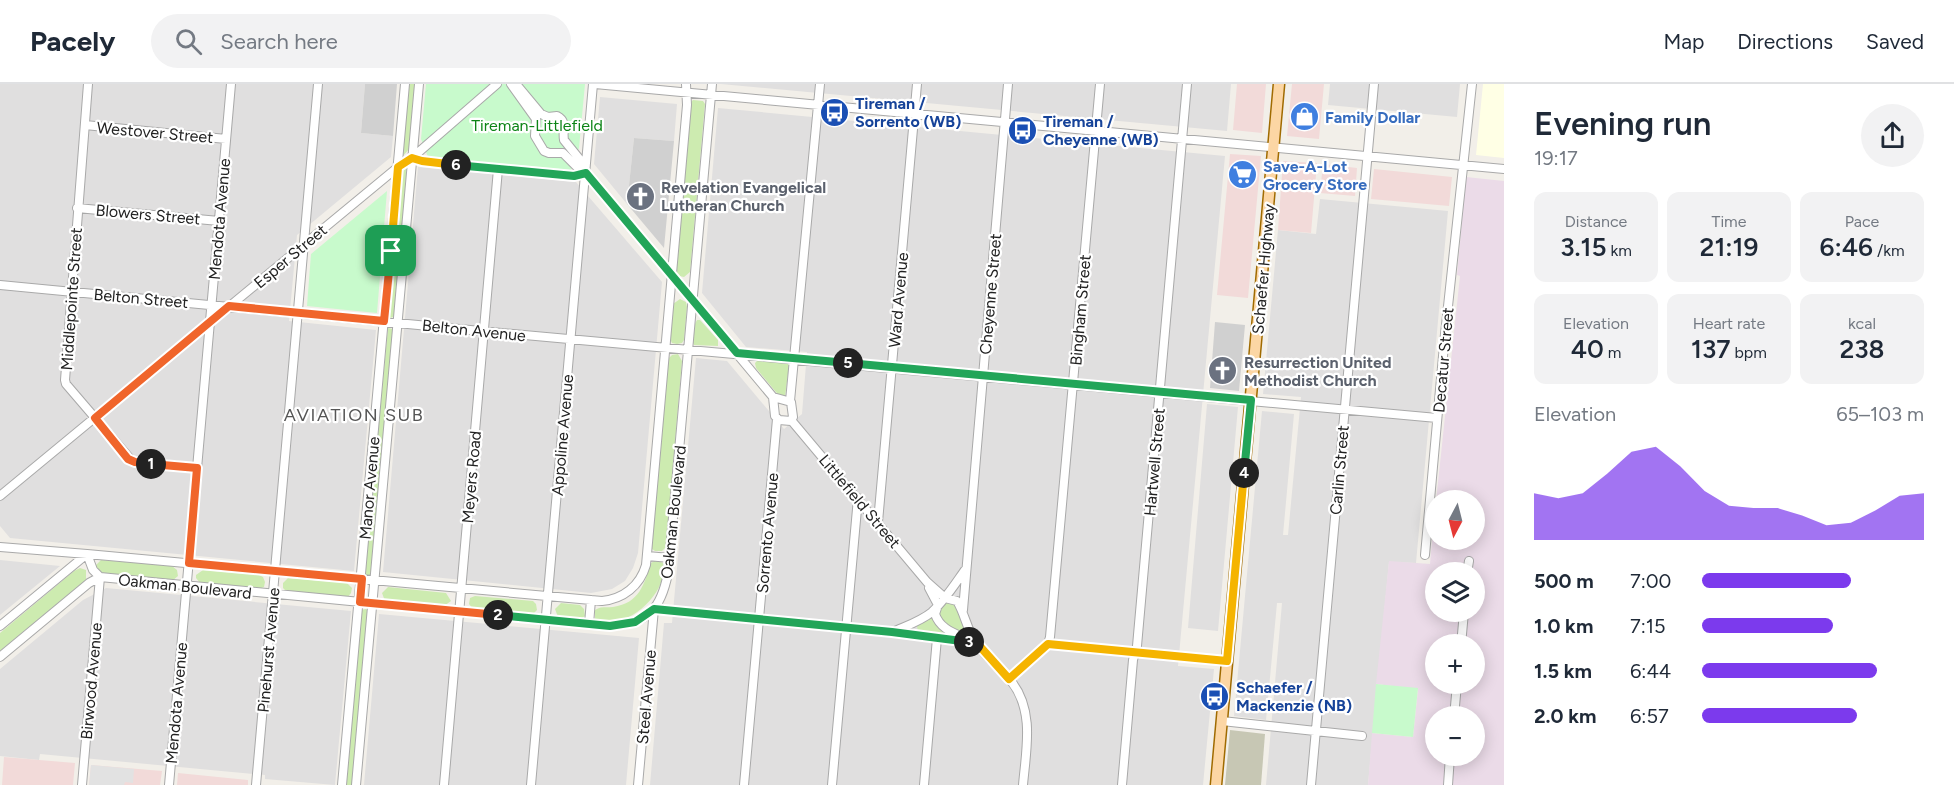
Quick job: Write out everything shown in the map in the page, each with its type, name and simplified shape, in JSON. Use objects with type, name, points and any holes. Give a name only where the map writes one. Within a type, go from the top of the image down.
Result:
[{"type":"main road","name":"Schaefer Highway","points":[[1216,785],[1279,84]]},
{"type":"street","name":"Middlepointe Street","points":[[88,84],[65,380],[132,461],[197,468]]},
{"type":"street","name":"Mendota Avenue","points":[[169,785],[231,84]]},
{"type":"street","name":"Pinehurst Avenue","points":[[256,785],[318,84]]},
{"type":"street","name":"Manor Avenue","points":[[342,785],[405,84]]},
{"type":"street","name":"Manor Avenue","points":[[356,785],[419,84]]},
{"type":"street","name":"Esper Street","points":[[0,496],[304,244],[412,158],[497,84]]},
{"type":"street","points":[[511,84],[536,119],[535,136],[544,151],[563,153],[586,173],[772,397],[790,401]]},
{"type":"street","points":[[516,84],[541,114],[562,119],[565,126],[564,140],[581,161],[586,173]]},
{"type":"street","points":[[594,84],[686,88],[711,94],[818,105],[1504,169]]},
{"type":"street","name":"Appoline Avenue","points":[[531,785],[594,84]]},
{"type":"street","name":"Oakman Boulevard","points":[[0,657],[89,583],[100,577],[610,626],[629,624],[642,619],[654,609],[665,591],[670,558],[712,84]]},
{"type":"street","points":[[776,422],[792,420],[790,401],[820,84]]},
{"type":"street","name":"Ward Avenue","points":[[878,522],[917,84]]},
{"type":"street","name":"Cheyenne Street","points":[[963,610],[1008,84]]},
{"type":"street","name":"Bingham Street","points":[[1048,644],[1100,84]]},
{"type":"street","name":"Hartwell Street","points":[[1122,785],[1187,84]]},
{"type":"street","name":"Carlin Street","points":[[1311,785],[1374,84]]},
{"type":"street","name":"Decatur Street","points":[[1425,555],[1462,165],[1472,84]]},
{"type":"street","name":"Oakman Boulevard","points":[[2,545],[591,600],[611,600],[628,592],[642,575],[647,556],[687,105],[686,88]]},
{"type":"street","name":"Westover Street","points":[[85,125],[226,138]]},
{"type":"street","points":[[412,158],[422,161],[574,176],[586,173]]},
{"type":"street","name":"Meyers Road","points":[[444,785],[498,169]]},
{"type":"street","name":"Blowers Street","points":[[77,208],[219,221]]},
{"type":"street","points":[[0,285],[71,291]]},
{"type":"street","name":"Belton Street","points":[[71,291],[212,305]]},
{"type":"street","name":"Belton Avenue","points":[[212,305],[737,353]]},
{"type":"street","points":[[737,353],[1437,418]]},
{"type":"street","name":"Sorrento Avenue","points":[[744,785],[776,422],[772,397]]},
{"type":"street","name":"Littlefield Street","points":[[792,420],[878,522],[941,602]]},
{"type":"street","points":[[832,785],[858,498]]},
{"type":"street","points":[[0,626],[87,554],[93,570],[100,577]]},
{"type":"street","points":[[647,556],[670,558]]},
{"type":"street","points":[[892,632],[925,616],[941,602],[965,570]]},
{"type":"street","name":"Birwood Avenue","points":[[82,785],[100,577]]},
{"type":"street","name":"Littlefield Street","points":[[976,642],[952,632],[940,623],[935,614],[941,602],[953,598],[963,610],[963,618],[976,642],[1017,690],[1026,713],[1028,731],[1023,785]]},
{"type":"street","points":[[589,624],[591,600]]},
{"type":"street","points":[[654,609],[976,642]]},
{"type":"street","name":"Steel Avenue","points":[[638,785],[654,609]]},
{"type":"street","points":[[924,785],[937,638]]},
{"type":"street","points":[[1009,679],[1048,644],[1227,661]]},
{"type":"street","points":[[1222,721],[1362,736]]},
{"type":"street","points":[[1448,785],[1449,766]]},
{"type":"shaded area","points":[[0,84],[365,84],[361,133],[393,136],[391,157],[297,235],[289,321],[376,330],[354,571],[10,538],[0,526]]},
{"type":"shaded area","points":[[365,84],[397,84],[393,136],[361,133]]},
{"type":"shaded area","points":[[721,84],[1231,84],[1227,131]]},
{"type":"shaded area","points":[[1237,84],[1266,84],[1262,133],[1233,130]]},
{"type":"shaded area","points":[[1292,84],[1324,84],[1319,139],[1287,136]]},
{"type":"shaded area","points":[[1330,84],[1460,84],[1457,117],[1328,105]]},
{"type":"shaded area","points":[[1483,84],[1504,84],[1504,158],[1476,155]]},
{"type":"shaded area","points":[[600,97],[677,104],[674,141],[634,138],[627,204],[594,164]]},
{"type":"shaded area","points":[[718,108],[1225,156],[1178,666],[1214,669],[1203,785],[650,785],[664,623],[672,623],[696,358],[727,361],[784,429],[802,414],[807,352],[746,347],[702,293]]},
{"type":"shaded area","points":[[634,138],[674,141],[664,248],[627,204]]},
{"type":"shaded area","points":[[1230,154],[1261,156],[1248,298],[1217,295]]},
{"type":"shaded area","points":[[1283,161],[1317,163],[1311,233],[1278,230]]},
{"type":"shaded area","points":[[1323,164],[1357,168],[1355,196],[1320,193]]},
{"type":"shaded area","points":[[418,167],[576,182],[662,282],[638,553],[625,581],[612,589],[591,593],[383,572]]},
{"type":"shaded area","points":[[1374,169],[1452,177],[1449,206],[1371,199]]},
{"type":"shaded area","points":[[1466,177],[1504,181],[1504,785],[1368,785],[1372,733],[1413,737],[1418,689],[1376,684],[1389,561],[1425,564],[1425,622],[1485,622],[1485,562],[1430,562],[1431,550],[1485,550],[1485,490],[1437,490],[1460,276],[1457,275]]},
{"type":"shaded area","points":[[1320,199],[1448,211],[1416,563],[1389,562],[1368,785],[1266,785],[1282,603],[1277,603],[1266,720],[1234,716],[1262,411],[1294,414],[1283,535],[1288,535],[1301,397],[1263,394],[1278,230],[1316,234]]},
{"type":"shaded area","points":[[1215,322],[1245,325],[1239,391],[1210,388]]},
{"type":"shaded area","points":[[1207,404],[1238,407],[1218,631],[1188,628]]},
{"type":"shaded area","points":[[0,560],[60,566],[0,615]]},
{"type":"shaded area","points":[[106,588],[351,611],[335,785],[265,779],[265,775],[40,754],[39,760],[0,756],[0,669],[83,600]]},
{"type":"shaded area","points":[[379,614],[639,638],[626,785],[364,785]]},
{"type":"shaded area","points":[[1230,730],[1265,734],[1261,785],[1225,785]]},
{"type":"shaded area","points":[[4,757],[75,763],[73,785],[2,785]]},
{"type":"shaded area","points":[[91,765],[162,771],[160,785],[89,785]]},
{"type":"shaded area","points":[[91,765],[134,769],[133,783],[89,785]]},
{"type":"shaded area","points":[[178,773],[248,780],[248,785],[177,785]]},
{"type":"green space","points":[[408,84],[415,84],[409,149],[403,156]]},
{"type":"green space","name":"Tireman-Littlefield","points":[[426,84],[585,84],[579,148],[571,170],[428,157],[421,139]]},
{"type":"green space","points":[[693,100],[703,101],[705,104],[690,272],[684,277],[679,276],[676,272]]},
{"type":"green space","points":[[407,165],[395,314],[390,318],[388,316],[400,173]]},
{"type":"green space","points":[[387,191],[377,313],[307,306],[311,254]]},
{"type":"green space","points":[[680,299],[686,302],[687,307],[684,340],[677,344],[672,343],[670,339],[673,304]]},
{"type":"green space","points":[[697,320],[700,320],[718,340],[718,346],[694,345],[693,332]]},
{"type":"green space","points":[[388,328],[393,329],[372,574],[368,576],[365,570]]},
{"type":"green space","points":[[678,354],[682,361],[666,547],[662,551],[655,551],[652,545],[668,359]]},
{"type":"green space","points":[[758,360],[788,364],[785,397],[780,397],[756,368],[755,363]]},
{"type":"green space","points":[[101,560],[172,566],[177,570],[178,576],[172,581],[102,574],[95,568]]},
{"type":"green space","points":[[656,560],[663,563],[663,575],[652,598],[642,608],[618,621],[606,622],[595,619],[595,610],[622,605],[635,597],[643,585],[651,563]]},
{"type":"green space","points":[[80,568],[86,570],[86,580],[0,651],[0,633]]},
{"type":"green space","points":[[203,570],[259,575],[263,577],[264,587],[258,589],[201,584],[196,575]]},
{"type":"green space","points":[[288,578],[347,583],[352,588],[348,597],[287,592],[283,588],[283,583]]},
{"type":"green space","points":[[388,587],[446,593],[451,601],[444,606],[385,601],[382,593]]},
{"type":"green space","points":[[475,596],[533,601],[537,610],[532,615],[473,609],[469,604],[470,598]]},
{"type":"green space","points":[[946,601],[951,601],[959,609],[961,622],[969,633],[966,636],[942,620],[938,610]]},
{"type":"green space","points":[[561,603],[580,605],[584,609],[585,616],[579,620],[558,617],[555,609]]},
{"type":"green space","points":[[361,610],[368,611],[353,785],[346,785]]},
{"type":"green space","points":[[931,615],[957,637],[918,632],[917,626]]},
{"type":"green space","points":[[1376,684],[1418,688],[1413,737],[1372,733]]},
{"type":"place","name":"Tireman / Sorrento (WB)","points":[[834,112]]},
{"type":"place","name":"Family Dollar","points":[[1304,117]]},
{"type":"place","name":"Tireman / Cheyenne (WB)","points":[[1022,130]]},
{"type":"place","name":"Save-A-Lot Grocery Store","points":[[1242,175]]},
{"type":"place","name":"Revelation Evangelical Lutheran Church","points":[[640,196]]},
{"type":"place","name":"Resurrection United Methodist Church","points":[[1223,371]]},
{"type":"place","name":"Schaefer / Mackenzie (NB)","points":[[1215,696]]},
{"type":"district","name":"AVIATION SUB","points":[[354,415]]},
{"type":"route","points":[[412,158],[422,161],[574,176],[586,173],[737,353],[1251,400],[1227,661],[1048,644],[1009,679],[976,642],[654,609],[635,622],[610,626],[360,602],[362,579],[189,563],[197,468],[132,461],[95,418],[229,306],[384,321],[391,251],[398,167],[412,158]]}]
